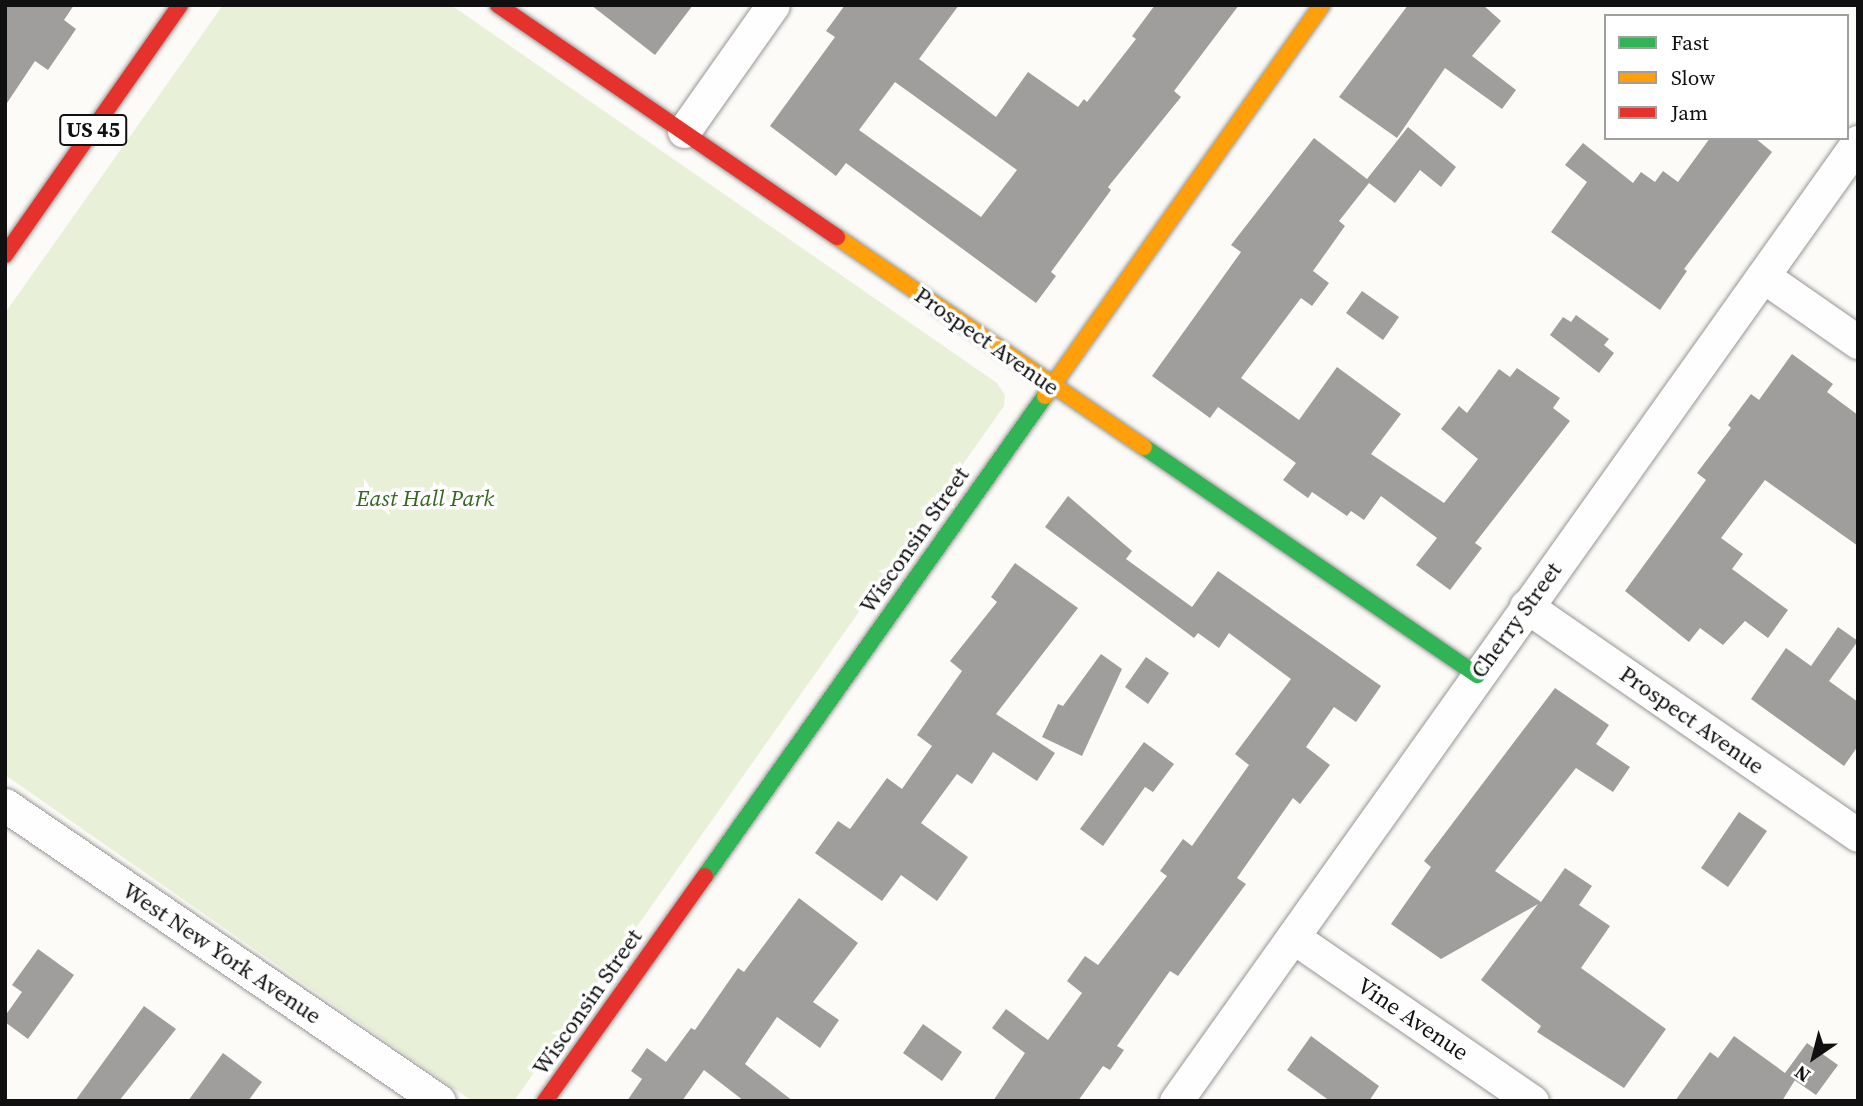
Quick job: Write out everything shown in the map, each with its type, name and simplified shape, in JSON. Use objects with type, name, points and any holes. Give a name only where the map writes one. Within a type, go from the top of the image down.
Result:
[{"type":"street","name":"US 45","points":[[5,256],[180,5]]},
{"type":"street","name":"Prospect Avenue","points":[[498,5],[1477,675]]},
{"type":"street","points":[[684,131],[773,5]]},
{"type":"street","name":"Wisconsin Street","points":[[545,1101],[1322,5]]},
{"type":"street","name":"Cherry Street","points":[[1176,1101],[1858,142]]},
{"type":"street","points":[[1762,276],[1858,341]]},
{"type":"street","name":"Prospect Avenue","points":[[1526,606],[1858,835]]},
{"type":"street","name":"West New York Avenue","points":[[5,805],[439,1101]]},
{"type":"street","name":"Vine Avenue","points":[[1293,937],[1532,1101]]},
{"type":"green space","name":"East Hall Park","points":[[223,5],[451,5],[997,383],[1005,395],[1004,406],[514,1101],[472,1101],[5,775],[5,313]]},
{"type":"building","points":[[5,5],[74,5],[64,20],[76,29],[48,70],[35,61],[5,106]]},
{"type":"building","points":[[591,5],[693,5],[655,55]]},
{"type":"building","points":[[845,5],[959,5],[919,59],[996,117],[1028,72],[1078,107],[1084,99],[1087,102],[1136,39],[1132,36],[1155,5],[1239,5],[1174,91],[1181,97],[1108,187],[1111,190],[1051,272],[1056,276],[1036,303],[846,163],[836,176],[770,126],[835,37],[826,31]],"holes":[[[895,82],[1017,170],[981,217],[859,130]]]},
{"type":"building","points":[[1408,5],[1483,5],[1501,21],[1472,56],[1516,90],[1502,109],[1445,68],[1397,138],[1339,97]]},
{"type":"building","points":[[1408,127],[1456,167],[1441,187],[1420,170],[1395,203],[1369,183],[1339,221],[1345,226],[1313,271],[1329,283],[1312,306],[1301,298],[1241,378],[1299,420],[1337,367],[1401,414],[1371,454],[1444,503],[1478,459],[1441,429],[1459,406],[1467,413],[1499,369],[1510,377],[1517,368],[1560,398],[1553,408],[1570,421],[1475,543],[1482,548],[1450,590],[1416,565],[1437,538],[1381,496],[1364,520],[1351,511],[1347,516],[1312,492],[1308,498],[1283,480],[1296,463],[1218,407],[1210,418],[1152,376],[1241,252],[1231,245],[1314,138],[1367,179]]},
{"type":"building","points":[[1709,140],[1757,140],[1772,152],[1684,269],[1687,271],[1660,310],[1551,232],[1587,182],[1565,165],[1583,143],[1633,183],[1641,172],[1655,182],[1663,171],[1678,182]]},
{"type":"building","points":[[1362,291],[1399,317],[1383,340],[1346,313]]},
{"type":"building","points":[[1576,315],[1609,339],[1604,345],[1614,353],[1599,373],[1550,335],[1563,317],[1571,322]]},
{"type":"building","points":[[1792,354],[1833,384],[1827,392],[1858,415],[1858,546],[1765,480],[1721,538],[1743,554],[1732,569],[1788,610],[1768,638],[1745,621],[1723,645],[1700,628],[1689,642],[1625,591],[1706,480],[1697,473],[1731,428],[1728,425],[1751,394],[1759,400]]},
{"type":"building","points":[[1068,496],[1132,551],[1126,559],[1192,607],[1218,571],[1381,686],[1356,722],[1334,707],[1306,747],[1330,765],[1300,804],[1293,798],[1237,878],[1246,884],[1178,976],[1170,971],[1117,1046],[1124,1050],[1110,1070],[1103,1066],[1078,1101],[993,1101],[1025,1053],[992,1028],[1006,1009],[1048,1040],[1082,993],[1067,981],[1085,956],[1098,965],[1167,876],[1160,871],[1183,839],[1192,846],[1249,765],[1235,754],[1291,679],[1229,633],[1219,648],[1198,633],[1194,638],[1045,527]]},
{"type":"building","points":[[1015,563],[1078,608],[996,714],[1055,753],[1037,781],[993,752],[972,784],[957,774],[921,823],[968,857],[937,901],[901,875],[882,901],[815,853],[838,821],[850,829],[887,778],[902,789],[932,746],[917,735],[962,671],[950,661],[997,602],[991,597]]},
{"type":"building","points":[[1838,627],[1858,641],[1829,681],[1858,702],[1858,746],[1844,766],[1751,699],[1786,648],[1811,666]]},
{"type":"building","points":[[1101,654],[1122,669],[1082,756],[1042,737],[1058,704],[1063,706]]},
{"type":"building","points":[[1146,657],[1169,673],[1148,704],[1125,687]]},
{"type":"building","points":[[1555,688],[1609,725],[1596,744],[1630,767],[1613,792],[1576,768],[1495,871],[1541,902],[1565,868],[1592,886],[1579,905],[1610,926],[1581,968],[1666,1029],[1624,1088],[1537,1032],[1541,1026],[1481,980],[1538,904],[1441,959],[1391,924],[1431,867],[1424,861]]},
{"type":"building","points":[[1144,742],[1174,764],[1153,792],[1145,787],[1103,846],[1080,829]]},
{"type":"building","points":[[1739,812],[1767,831],[1728,887],[1701,868]]},
{"type":"building","points":[[799,898],[858,943],[813,1002],[839,1020],[820,1048],[777,1017],[745,1064],[793,1101],[744,1101],[704,1070],[682,1101],[627,1101],[642,1079],[631,1071],[647,1048],[666,1062],[691,1028],[695,1030],[738,968],[744,972]]},
{"type":"building","points":[[38,949],[74,975],[28,1039],[5,1022],[5,1016],[22,992],[12,985]]},
{"type":"building","points":[[144,1006],[176,1029],[119,1101],[75,1101]]},
{"type":"building","points":[[923,1024],[962,1052],[942,1081],[903,1053]]},
{"type":"building","points":[[1311,1036],[1379,1086],[1369,1101],[1330,1101],[1287,1070]]},
{"type":"building","points":[[1734,1036],[1785,1073],[1807,1043],[1838,1065],[1816,1095],[1795,1080],[1782,1101],[1675,1101],[1710,1052],[1718,1058]]},
{"type":"building","points":[[223,1053],[262,1082],[248,1101],[188,1101]]},
{"type":"traffic: fast","points":[[705,876],[1045,396]]},
{"type":"traffic: fast","points":[[1144,447],[1477,675]]},
{"type":"traffic: slow","points":[[1045,396],[1322,5]]},
{"type":"traffic: slow","points":[[837,237],[1144,447]]},
{"type":"traffic: jam","points":[[5,255],[180,5]]},
{"type":"traffic: jam","points":[[498,5],[837,237]]},
{"type":"traffic: jam","points":[[545,1101],[705,876]]}]
